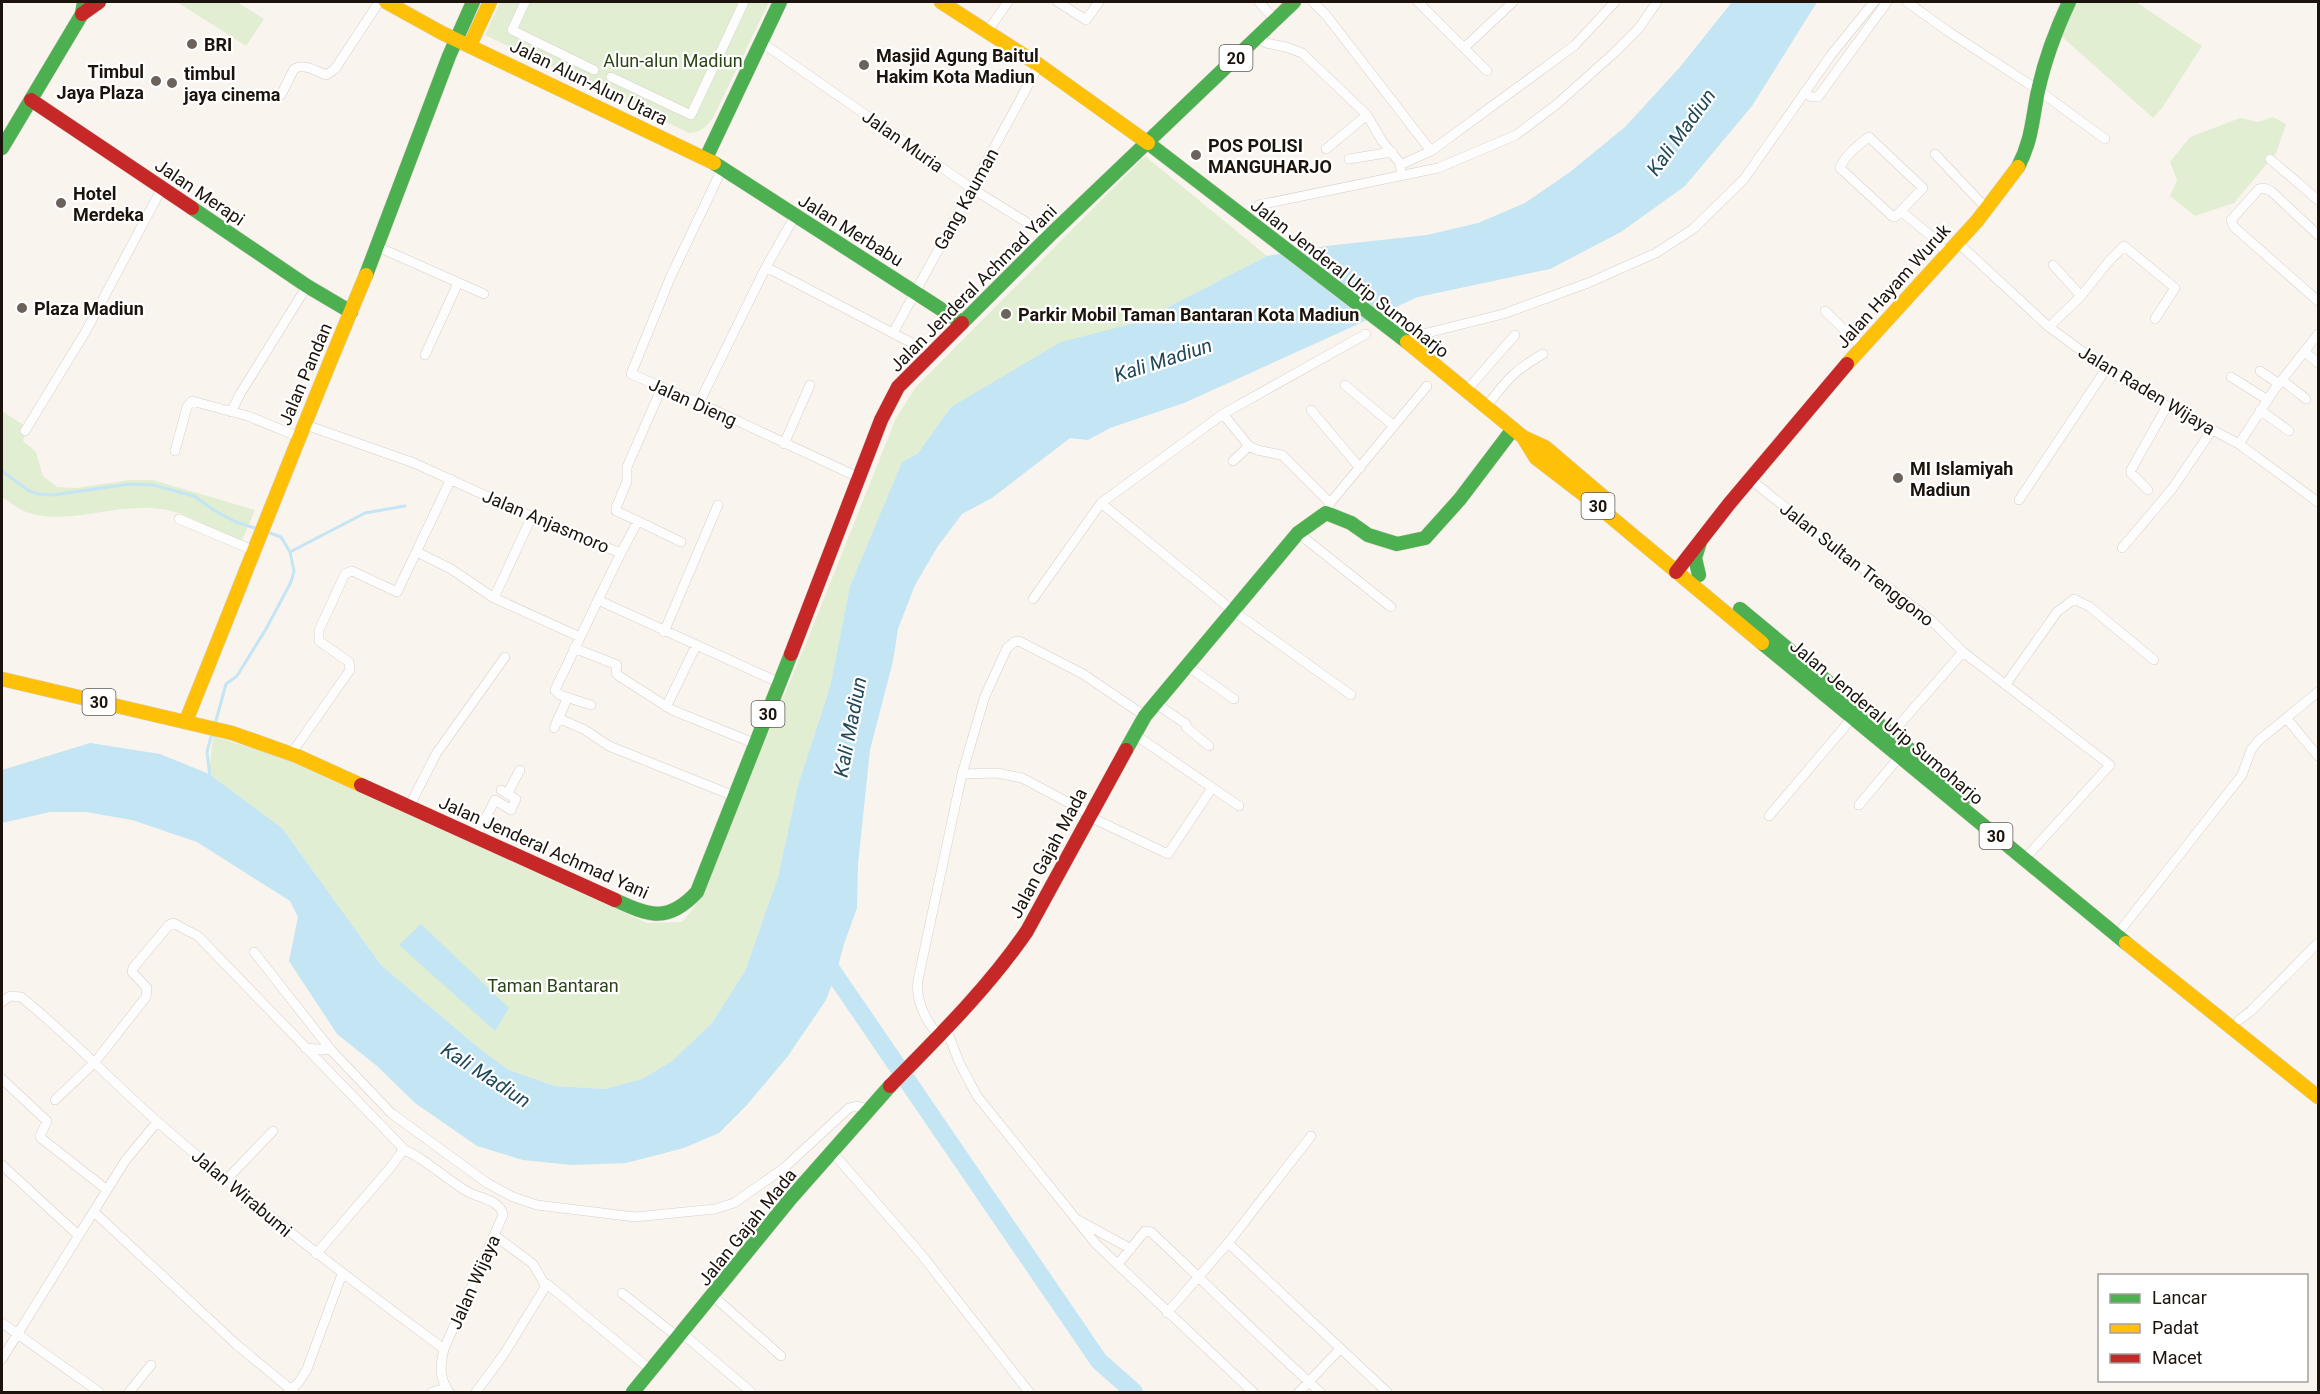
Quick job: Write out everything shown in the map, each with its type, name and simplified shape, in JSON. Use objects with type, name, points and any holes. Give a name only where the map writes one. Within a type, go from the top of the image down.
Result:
[{"type":"main road","points":[[2,148],[83,8],[99,2]]},
{"type":"main road","name":"Jalan Alun-Alun Utara","points":[[386,2],[456,39],[706,158],[722,169]]},
{"type":"main road","name":"Jalan Pandan","points":[[191,723],[301,430],[378,247],[456,39],[473,2]]},
{"type":"main road","points":[[470,45],[490,2]]},
{"type":"main road","points":[[706,158],[780,2]]},
{"type":"main road","name":"Jalan Jenderal Urip Sumoharjo","points":[[941,2],[1039,65],[1151,146],[1397,336],[1518,433],[1545,447],[1680,568],[1899,756],[2063,892],[2319,1097]]},
{"type":"main road","name":"20","points":[[1151,146],[1294,2]]},
{"type":"main road","name":"Jalan Hayam Wuruk","points":[[1680,568],[1750,479],[1862,348],[1987,209],[2013,176],[2025,155],[2051,39],[2069,2]]},
{"type":"main road","name":"Jalan Merapi","points":[[31,100],[308,286],[351,312]]},
{"type":"main road","name":"Jalan Jenderal Achmad Yani","points":[[2,679],[232,733],[291,754],[643,913],[660,915],[676,911],[697,892],[889,402],[897,387],[1048,236],[1151,146]]},
{"type":"main road","name":"Jalan Merbabu","points":[[722,169],[961,322]]},
{"type":"main road","points":[[1328,508],[1368,535],[1397,544],[1425,537],[1518,433]]},
{"type":"main road","name":"Jalan Gajah Mada","points":[[633,1392],[681,1336],[791,1198],[869,1108],[1010,956],[1028,931],[1089,815],[1145,716],[1298,533],[1328,508]]},
{"type":"main road","points":[[1699,575],[1695,558],[1700,542]]},
{"type":"main road","name":"Jalan Jenderal Urip Sumoharjo","points":[[1680,568],[1699,575],[1892,733],[2030,853],[2319,1085]]},
{"type":"street","points":[[281,95],[294,69],[298,66],[326,75],[335,69],[379,2]]},
{"type":"street","points":[[525,2],[512,30],[594,70]]},
{"type":"street","points":[[611,77],[691,115],[744,2]]},
{"type":"street","points":[[987,32],[1008,2]]},
{"type":"street","points":[[1058,2],[1086,20],[1099,2]]},
{"type":"street","points":[[1259,2],[1276,21]]},
{"type":"street","points":[[1313,2],[1326,15],[1431,152]]},
{"type":"street","points":[[1418,2],[1487,71]]},
{"type":"street","points":[[1465,47],[1513,2]]},
{"type":"street","points":[[1259,205],[1438,168],[1516,135],[1557,104],[1614,53],[1639,28],[1657,2]]},
{"type":"street","points":[[1397,336],[1503,314],[1577,287],[1656,253],[1675,242],[1693,229],[1744,179],[1831,55],[1874,2]]},
{"type":"street","points":[[1804,93],[1818,97],[1887,2]]},
{"type":"street","points":[[1907,2],[2038,90],[2105,139]]},
{"type":"street","points":[[1400,165],[1431,152],[1574,46],[1611,3]]},
{"type":"street","points":[[1258,38],[1266,43],[1286,47],[1302,54],[1367,115],[1382,141],[1400,165],[1402,177]]},
{"type":"street","name":"Jalan Muria","points":[[760,42],[971,188],[1048,236]]},
{"type":"street","name":"Gang Kauman","points":[[893,333],[1039,65]]},
{"type":"street","points":[[1326,149],[1367,115]]},
{"type":"street","points":[[1869,137],[1922,187],[1923,190],[1902,212],[1895,217],[1892,216],[1840,168],[1840,164],[1869,137]]},
{"type":"street","points":[[1348,159],[1392,152]]},
{"type":"street","points":[[1935,154],[1987,209]]},
{"type":"street","points":[[2270,159],[2319,200]]},
{"type":"street","name":"Jalan Dieng","points":[[722,169],[671,276],[631,375],[699,403],[860,478]]},
{"type":"street","points":[[25,430],[86,331],[162,188]]},
{"type":"street","points":[[2319,235],[2271,191],[2264,188],[2259,189],[2231,220],[2234,227],[2319,302]]},
{"type":"street","points":[[1902,212],[1936,240],[1947,254]]},
{"type":"street","points":[[699,403],[766,267],[795,216]]},
{"type":"street","name":"Jalan Raden Wijaya","points":[[1957,242],[2049,327],[2106,369],[2167,406],[2239,444],[2319,502]]},
{"type":"street","points":[[2049,327],[2081,296],[2124,246],[2175,288],[2155,319]]},
{"type":"street","points":[[378,247],[484,294]]},
{"type":"street","points":[[2053,265],[2081,296]]},
{"type":"street","points":[[766,267],[931,353]]},
{"type":"street","points":[[425,355],[458,283]]},
{"type":"street","points":[[233,412],[240,394],[308,286]]},
{"type":"street","points":[[1825,311],[1862,348]]},
{"type":"street","points":[[1032,599],[1101,502],[1223,414],[1366,334]]},
{"type":"street","points":[[2239,444],[2260,410],[2319,334]]},
{"type":"street","points":[[1466,391],[1515,335]]},
{"type":"street","points":[[2304,351],[2319,363]]},
{"type":"street","points":[[1486,407],[1504,383],[1521,366],[1544,354]]},
{"type":"street","points":[[2019,500],[2106,369]]},
{"type":"street","points":[[2260,371],[2306,399]]},
{"type":"street","points":[[2231,377],[2268,400]]},
{"type":"street","points":[[784,444],[810,385]]},
{"type":"street","points":[[1345,385],[1394,426]]},
{"type":"street","points":[[1223,414],[1249,446],[1282,455],[1328,508],[1427,386]]},
{"type":"street","points":[[662,387],[627,467],[627,481],[616,511],[681,542]]},
{"type":"street","name":"Jalan Anjasmoro","points":[[175,452],[189,402],[197,401],[414,463],[561,530],[621,553],[556,686],[558,693],[568,697]]},
{"type":"street","points":[[2148,490],[2131,473],[2131,470],[2167,406]]},
{"type":"street","points":[[1311,410],[1360,468]]},
{"type":"street","points":[[2260,410],[2289,431]]},
{"type":"street","points":[[2122,548],[2172,489],[2212,430]]},
{"type":"street","points":[[1233,460],[1249,446]]},
{"type":"street","points":[[291,754],[351,670],[349,662],[318,638],[319,630],[345,574],[352,571],[397,592],[451,479]]},
{"type":"street","name":"Jalan Sultan Trenggono","points":[[1750,479],[1833,546],[1931,620],[1963,652],[2110,765],[2030,853]]},
{"type":"street","points":[[1101,502],[1232,610],[1351,695]]},
{"type":"street","points":[[664,632],[718,505]]},
{"type":"street","points":[[494,598],[532,516]]},
{"type":"street","points":[[179,519],[255,551]]},
{"type":"street","points":[[621,553],[638,521]]},
{"type":"street","points":[[1298,533],[1391,607]]},
{"type":"street","points":[[417,552],[451,569],[494,598],[580,637]]},
{"type":"street","points":[[2006,684],[2057,612],[2074,599],[2090,607],[2154,660]]},
{"type":"street","points":[[598,600],[780,683]]},
{"type":"street","points":[[1145,716],[1083,674],[1019,641],[1007,648],[985,696],[962,774],[916,992],[924,1015],[942,1031],[977,1096],[1073,1217],[1096,1244],[1253,1392]]},
{"type":"street","points":[[666,706],[696,646]]},
{"type":"street","points":[[574,648],[617,665],[616,674],[666,706],[756,744]]},
{"type":"street","points":[[1892,733],[1963,652]]},
{"type":"street","points":[[409,807],[436,754],[505,657]]},
{"type":"street","points":[[1186,665],[1234,699]]},
{"type":"street","points":[[2123,927],[2242,775],[2251,750],[2258,741],[2319,692]]},
{"type":"street","points":[[554,728],[568,697],[591,705]]},
{"type":"street","points":[[1155,703],[1186,724],[1186,728],[1209,746]]},
{"type":"street","points":[[1769,816],[1853,717]]},
{"type":"street","points":[[558,718],[585,730],[609,746],[734,796]]},
{"type":"street","points":[[2287,719],[2319,756]]},
{"type":"street","points":[[1134,734],[1239,806]]},
{"type":"street","points":[[1859,805],[1899,756]]},
{"type":"street","points":[[476,837],[495,800],[511,810],[516,799],[504,792],[520,770]]},
{"type":"street","points":[[962,774],[997,773],[1022,778],[1089,815],[1168,854],[1212,788]]},
{"type":"street","points":[[56,1100],[95,1062],[146,997],[147,988],[132,971],[172,923],[198,936],[400,1143],[402,1149],[390,1168],[316,1254]]},
{"type":"street","points":[[2239,1020],[2319,944]]},
{"type":"street","points":[[254,952],[331,1050],[391,1113],[487,1183],[513,1197],[537,1205],[635,1217],[715,1209],[734,1203],[784,1168],[849,1108],[857,1106],[869,1108]]},
{"type":"street","name":"Jalan Wirabumi","points":[[2,1002],[16,995],[30,1004],[157,1122],[226,1180],[316,1254],[444,1349]]},
{"type":"street","points":[[305,1048],[331,1050]]},
{"type":"street","points":[[2,1079],[47,1121],[41,1138],[107,1190]]},
{"type":"street","points":[[2,1359],[125,1161],[157,1122]]},
{"type":"street","points":[[226,1180],[273,1131]]},
{"type":"street","points":[[1167,1313],[1228,1242],[1311,1136]]},
{"type":"street","name":"Jalan Wijaya","points":[[402,1149],[471,1193],[499,1206],[503,1215],[444,1349]]},
{"type":"street","points":[[832,1153],[921,1254],[1029,1392]]},
{"type":"street","points":[[2,1165],[78,1235]]},
{"type":"street","points":[[94,1212],[291,1392],[307,1369],[342,1274]]},
{"type":"street","points":[[1073,1217],[1131,1249]]},
{"type":"street","points":[[1118,1264],[1145,1231],[1148,1231],[1320,1392]]},
{"type":"street","points":[[494,1235],[533,1264],[545,1285]]},
{"type":"street","points":[[1228,1242],[1387,1392]]},
{"type":"street","points":[[545,1285],[551,1285],[652,1371]]},
{"type":"street","points":[[476,1392],[504,1354],[545,1285]]},
{"type":"street","points":[[622,1293],[681,1336],[751,1392]]},
{"type":"street","points":[[713,1296],[781,1356]]},
{"type":"street","points":[[2,1323],[99,1392]]},
{"type":"street","points":[[432,1392],[448,1390],[440,1369],[444,1349]]},
{"type":"street","points":[[1299,1392],[1340,1350]]},
{"type":"street","points":[[129,1392],[151,1365]]},
{"type":"green space","points":[[177,2],[237,2],[264,19],[246,46]]},
{"type":"green space","name":"Alun-alun Madiun","points":[[500,2],[769,2],[713,118],[697,132],[689,133],[485,35]]},
{"type":"green space","points":[[2073,2],[2136,2],[2202,46],[2162,108],[2153,118],[2059,34]]},
{"type":"green space","points":[[2273,117],[2286,124],[2276,153],[2234,203],[2195,216],[2170,196],[2177,180],[2170,162],[2190,137],[2240,118],[2258,122]]},
{"type":"green space","name":"Taman Bantaran","points":[[1145,156],[1267,256],[1139,322],[1114,330],[951,407],[918,453],[902,462],[850,586],[830,687],[798,785],[778,877],[745,971],[712,1023],[672,1061],[642,1079],[605,1089],[555,1086],[509,1070],[480,1049],[381,965],[282,828],[209,774],[213,736],[281,757],[647,923],[682,922],[696,905],[809,636],[896,418],[916,387]]},
{"type":"green space","points":[[2,411],[28,428],[23,441],[36,452],[43,476],[57,487],[76,488],[129,480],[153,480],[255,510],[241,543],[191,518],[161,509],[128,508],[60,517],[44,516],[22,510],[2,497]]},
{"type":"water","name":"Kali Madiun","points":[[1732,2],[1817,2],[1752,106],[1685,186],[1621,232],[1550,269],[1418,297],[1184,403],[1110,428],[1088,440],[1070,438],[992,498],[962,514],[938,546],[915,585],[898,629],[893,661],[870,750],[858,864],[857,908],[826,1000],[788,1056],[746,1106],[719,1133],[684,1148],[626,1163],[572,1165],[523,1160],[477,1146],[415,1103],[377,1066],[337,1034],[289,961],[298,917],[290,901],[197,842],[132,820],[86,812],[50,812],[2,823],[2,770],[90,743],[160,754],[209,774],[282,828],[381,965],[480,1049],[509,1070],[555,1086],[605,1089],[642,1079],[672,1061],[712,1023],[745,971],[778,877],[798,785],[830,687],[850,586],[902,462],[918,453],[951,407],[1061,342],[1139,322],[1267,256],[1326,246],[1427,235],[1478,223],[1525,203],[1570,172],[1625,127],[1680,67]]},
{"type":"water","points":[[421,924],[509,1008],[495,1031],[399,945]]},
{"type":"waterway","points":[[2,471],[29,491],[38,494],[52,495],[130,484],[153,485],[194,496],[236,522],[258,529]]},
{"type":"waterway","points":[[290,552],[365,513],[405,506]]},
{"type":"waterway","points":[[215,724],[226,684],[237,676],[266,629],[291,582],[294,571],[290,552],[281,537],[267,532]]},
{"type":"waterway","points":[[210,777],[207,752],[212,733]]},
{"type":"waterway","points":[[822,956],[1099,1361],[1134,1392]]},
{"type":"traffic: fast","points":[[2,148],[82,14],[84,2]]},
{"type":"traffic: fast","points":[[366,275],[449,56],[473,2]]},
{"type":"traffic: fast","points":[[706,158],[780,2]]},
{"type":"traffic: fast","points":[[962,323],[1049,236],[1294,2]]},
{"type":"traffic: fast","points":[[2018,167],[2029,139],[2047,56],[2069,2]]},
{"type":"traffic: fast","points":[[1148,143],[1407,342]]},
{"type":"traffic: fast","points":[[714,163],[961,322]]},
{"type":"traffic: fast","points":[[192,208],[307,286],[351,312]]},
{"type":"traffic: fast","points":[[1126,750],[1145,716],[1298,533],[1326,513],[1351,523],[1368,535],[1397,544],[1425,538],[1460,499],[1513,429]]},
{"type":"traffic: fast","points":[[1699,575],[1695,558],[1700,542]]},
{"type":"traffic: fast","points":[[1740,609],[1967,797]]},
{"type":"traffic: fast","points":[[1762,643],[2126,943]]},
{"type":"traffic: fast","points":[[615,900],[638,910],[658,914],[677,909],[697,892],[791,654]]},
{"type":"traffic: fast","points":[[633,1392],[791,1198],[890,1086]]},
{"type":"traffic: slow","points":[[386,2],[442,33],[714,163]]},
{"type":"traffic: slow","points":[[470,45],[490,2]]},
{"type":"traffic: slow","points":[[941,2],[1039,65],[1148,143]]},
{"type":"traffic: slow","points":[[1847,364],[1977,221],[2018,167]]},
{"type":"traffic: slow","points":[[186,721],[366,275]]},
{"type":"traffic: slow","points":[[1407,342],[1523,437],[1536,458],[1588,498],[1762,643]]},
{"type":"traffic: slow","points":[[1523,437],[1545,447],[1606,499]]},
{"type":"traffic: slow","points":[[2,679],[232,733],[297,756],[361,785]]},
{"type":"traffic: slow","points":[[2126,943],[2318,1097]]},
{"type":"traffic: jam","points":[[82,14],[99,2]]},
{"type":"traffic: jam","points":[[31,100],[192,208]]},
{"type":"traffic: jam","points":[[791,654],[881,420],[898,387],[962,323]]},
{"type":"traffic: jam","points":[[1676,572],[1729,504],[1847,364]]},
{"type":"traffic: jam","points":[[890,1086],[979,992],[1027,931],[1126,750]]},
{"type":"traffic: jam","points":[[361,785],[615,900]]},
{"type":"place","name":"BRI","points":[[192,44]]},
{"type":"place","name":"Masjid Agung Baitul Hakim Kota Madiun","points":[[864,65]]},
{"type":"place","name":"Timbul Jaya Plaza","points":[[156,81]]},
{"type":"place","name":"timbul jaya cinema","points":[[172,83]]},
{"type":"place","name":"POS POLISI MANGUHARJO","points":[[1196,155]]},
{"type":"place","name":"Hotel Merdeka","points":[[61,203]]},
{"type":"place","name":"Plaza Madiun","points":[[22,308]]},
{"type":"place","name":"Parkir Mobil Taman Bantaran Kota Madiun","points":[[1006,314]]},
{"type":"place","name":"MI Islamiyah Madiun","points":[[1898,478]]}]
